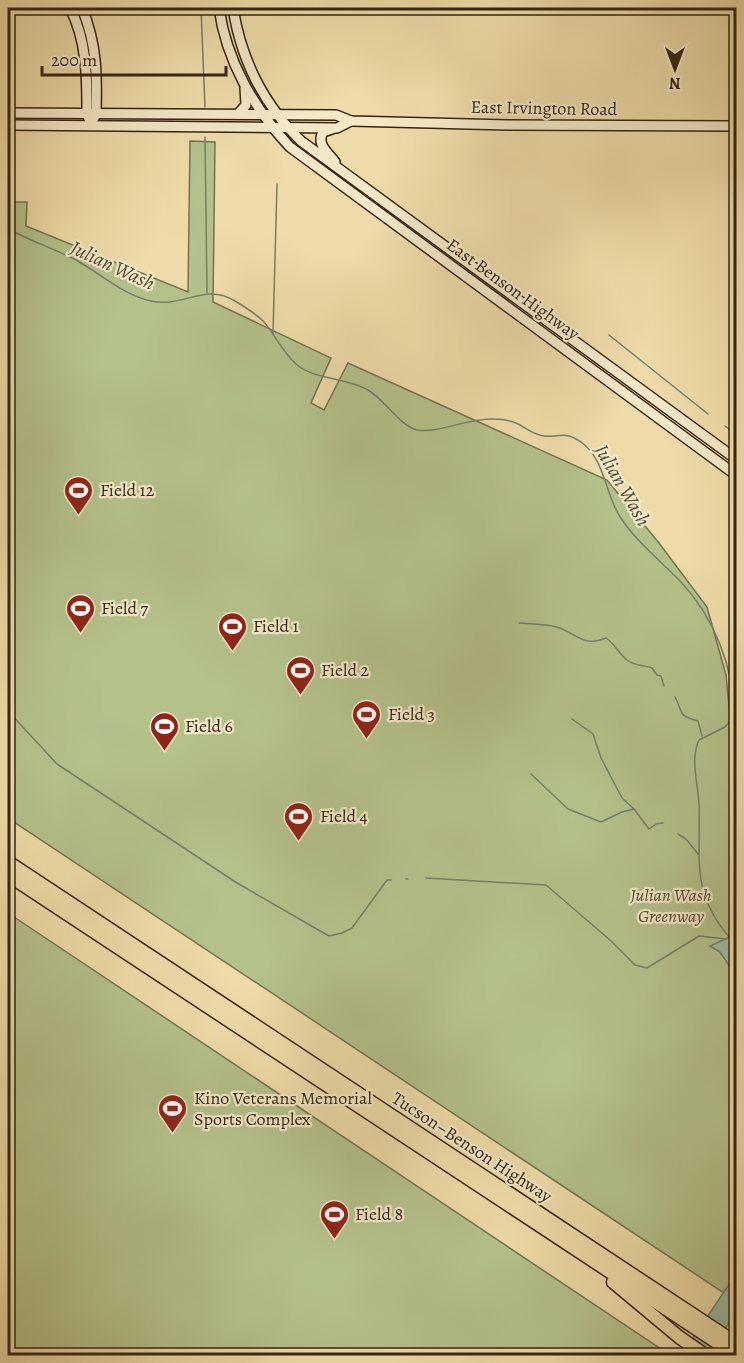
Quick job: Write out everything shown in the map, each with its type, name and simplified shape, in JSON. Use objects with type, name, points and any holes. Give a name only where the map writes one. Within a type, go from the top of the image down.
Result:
[{"type":"highway","name":"Tucson–Benson Highway","points":[[8,862],[695,1321]]},
{"type":"highway","name":"Tucson–Benson Highway","points":[[8,875],[553,1236],[728,1341],[736,1355]]},
{"type":"highway","points":[[553,1236],[706,1356]]},
{"type":"main road","points":[[70,8],[80,30],[86,55],[91,126]]},
{"type":"main road","points":[[82,8],[92,33],[97,72],[91,113]]},
{"type":"main road","name":"East Benson Highway","points":[[219,8],[227,43],[243,82],[272,127],[299,154],[736,475]]},
{"type":"main road","name":"East Benson Highway","points":[[233,8],[239,40],[247,64],[277,114],[301,141],[736,459]]},
{"type":"main road","points":[[238,114],[246,105],[243,82]]},
{"type":"main road","name":"East Irvington Road","points":[[8,113],[336,115],[351,121],[508,125],[736,126]]},
{"type":"main road","name":"East Irvington Road","points":[[8,125],[337,128],[351,121]]},
{"type":"main road","points":[[337,128],[323,132],[320,141],[340,169]]},
{"type":"main road","points":[[532,324],[539,314]]},
{"type":"green space","name":"Julian Wash Greenway","points":[[190,141],[215,142],[213,302],[331,358],[311,403],[324,410],[348,363],[607,480],[659,543],[707,607],[726,675],[731,727],[736,731],[736,1301],[8,818],[8,202],[27,202],[26,226],[188,292]]},
{"type":"green space","name":"Kino Veterans Memorial Sports Complex","points":[[8,913],[670,1355],[8,1355]]},
{"type":"shaded area","points":[[736,934],[736,976],[720,952],[710,946]]},
{"type":"shaded area","points":[[736,1274],[736,1313],[707,1355],[681,1356]]},
{"type":"waterway","points":[[201,8],[205,107]]},
{"type":"waterway","points":[[205,137],[207,293]]},
{"type":"waterway","points":[[273,333],[277,184]]},
{"type":"waterway","name":"Julian Wash","points":[[8,229],[74,259],[120,289],[140,298],[163,302],[214,294],[235,301],[263,321],[296,364],[312,373],[368,390],[411,428],[425,431],[475,420],[503,420],[540,435],[569,436],[589,449],[595,457],[619,515],[640,542],[693,596],[712,627],[726,662],[734,716],[725,727],[699,740],[695,763],[699,804],[700,874],[703,890],[717,921],[730,938]]},
{"type":"waterway","points":[[609,335],[708,414]]},
{"type":"waterway","points":[[725,426],[736,434]]},
{"type":"waterway","points":[[519,623],[559,628],[584,640],[598,641],[606,638],[630,662],[652,668],[657,675],[661,676],[664,686]]},
{"type":"waterway","points":[[675,697],[683,715],[698,721],[702,736]]},
{"type":"waterway","points":[[8,711],[57,764],[237,883],[329,936],[352,928],[387,880],[391,880]]},
{"type":"waterway","points":[[572,719],[593,734],[601,758],[622,798],[634,809]]},
{"type":"waterway","points":[[531,774],[568,809],[601,822],[634,809],[649,829],[656,824],[663,823]]},
{"type":"waterway","points":[[678,834],[686,839],[698,854]]},
{"type":"waterway","points":[[426,878],[546,885],[610,940],[635,965],[647,968],[699,936],[726,939]]},
{"type":"place","name":"Field 12","points":[[79,516]]},
{"type":"place","name":"Field 7","points":[[80,634]]},
{"type":"place","name":"Field 1","points":[[232,652]]},
{"type":"place","name":"Field 2","points":[[300,696]]},
{"type":"place","name":"Field 3","points":[[367,740]]},
{"type":"place","name":"Field 6","points":[[164,752]]},
{"type":"place","name":"Field 4","points":[[299,842]]},
{"type":"place","name":"Kino Veterans Memorial Sports Complex","points":[[173,1134]]},
{"type":"place","name":"Field 8","points":[[334,1240]]}]
